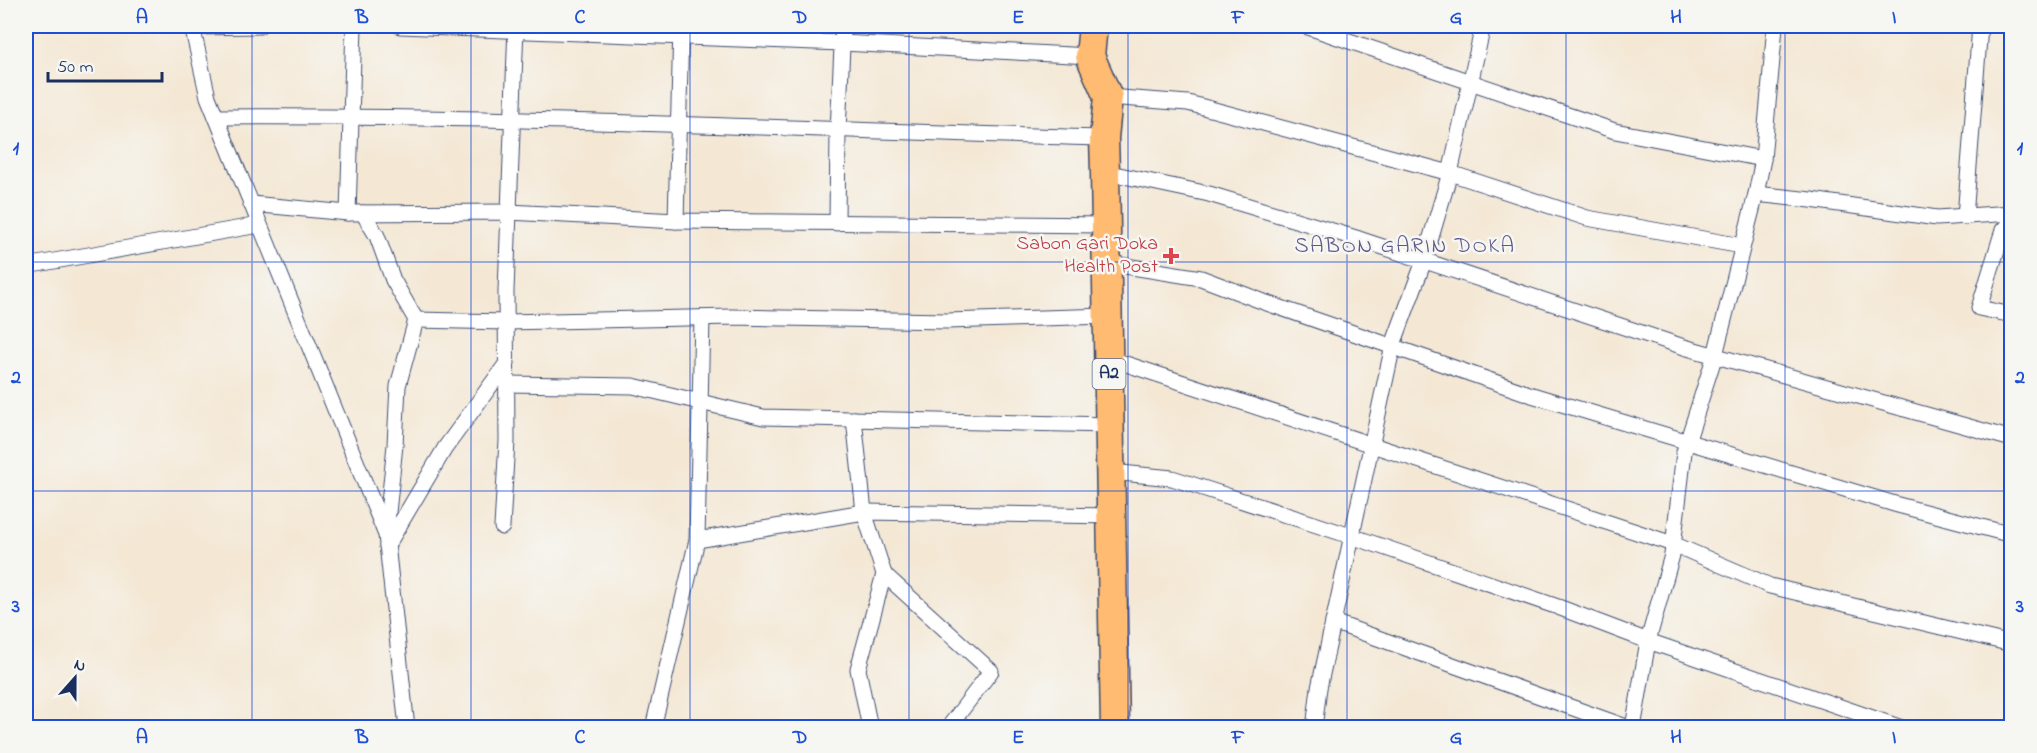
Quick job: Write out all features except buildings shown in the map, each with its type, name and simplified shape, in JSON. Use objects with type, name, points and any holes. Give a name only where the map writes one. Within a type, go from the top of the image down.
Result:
[{"type":"highway","name":"A2","points":[[1093,26],[1090,56],[1108,97],[1104,138],[1115,728]]},
{"type":"street","points":[[259,26],[192,26],[208,97],[386,541]]},
{"type":"street","points":[[354,26],[351,116],[355,213],[377,236],[393,280],[416,320],[398,386],[386,541],[407,728]]},
{"type":"street","points":[[400,26],[681,31],[842,44],[1090,56]]},
{"type":"street","points":[[837,223],[838,131],[843,26]]},
{"type":"street","points":[[1305,26],[1616,131],[1762,159]]},
{"type":"street","points":[[1314,728],[1319,688],[1393,345],[1424,261],[1449,173],[1483,26]]},
{"type":"street","points":[[1333,622],[1631,728],[1648,641],[1672,555],[1684,452],[1715,355],[1756,194],[1762,159],[1775,26]]},
{"type":"street","points":[[1965,217],[1980,26]]},
{"type":"street","points":[[502,527],[507,441],[506,322],[516,28]]},
{"type":"street","points":[[676,221],[681,31]]},
{"type":"street","points":[[1108,97],[1188,103],[1449,173],[1587,218],[1742,246]]},
{"type":"street","points":[[216,117],[351,116],[512,119],[1104,138]]},
{"type":"street","points":[[1105,172],[1209,194],[1424,261],[1684,347],[2012,439]]},
{"type":"street","points":[[1756,194],[1937,218],[2012,213]]},
{"type":"street","points":[[251,204],[355,213],[509,212],[676,221],[1106,225]]},
{"type":"street","points":[[2012,221],[2003,230],[1979,308],[2012,315]]},
{"type":"street","points":[[26,266],[260,225]]},
{"type":"street","points":[[1107,263],[1201,278],[1263,302],[1393,345],[1532,395],[1899,505],[2012,535]]},
{"type":"street","points":[[416,320],[506,322],[702,318],[947,321],[1108,316]]},
{"type":"street","points":[[653,728],[697,540],[702,318]]},
{"type":"street","points":[[1108,358],[1673,544],[1770,586],[2012,644]]},
{"type":"street","points":[[386,541],[445,448],[507,363]]},
{"type":"street","points":[[507,384],[633,386],[763,417],[1110,425]]},
{"type":"street","points":[[854,419],[864,512],[884,574],[991,671],[948,728]]},
{"type":"street","points":[[1111,472],[1172,477],[1352,536],[1902,728]]},
{"type":"street","points":[[697,540],[864,512],[1112,516]]},
{"type":"street","points":[[870,728],[858,669],[884,574]]},
{"type":"place","name":"Sabon Gari Doka Health Post","points":[[1171,256]]},
{"type":"district","name":"SABON GARIN DOKA","points":[[1405,247]]}]
